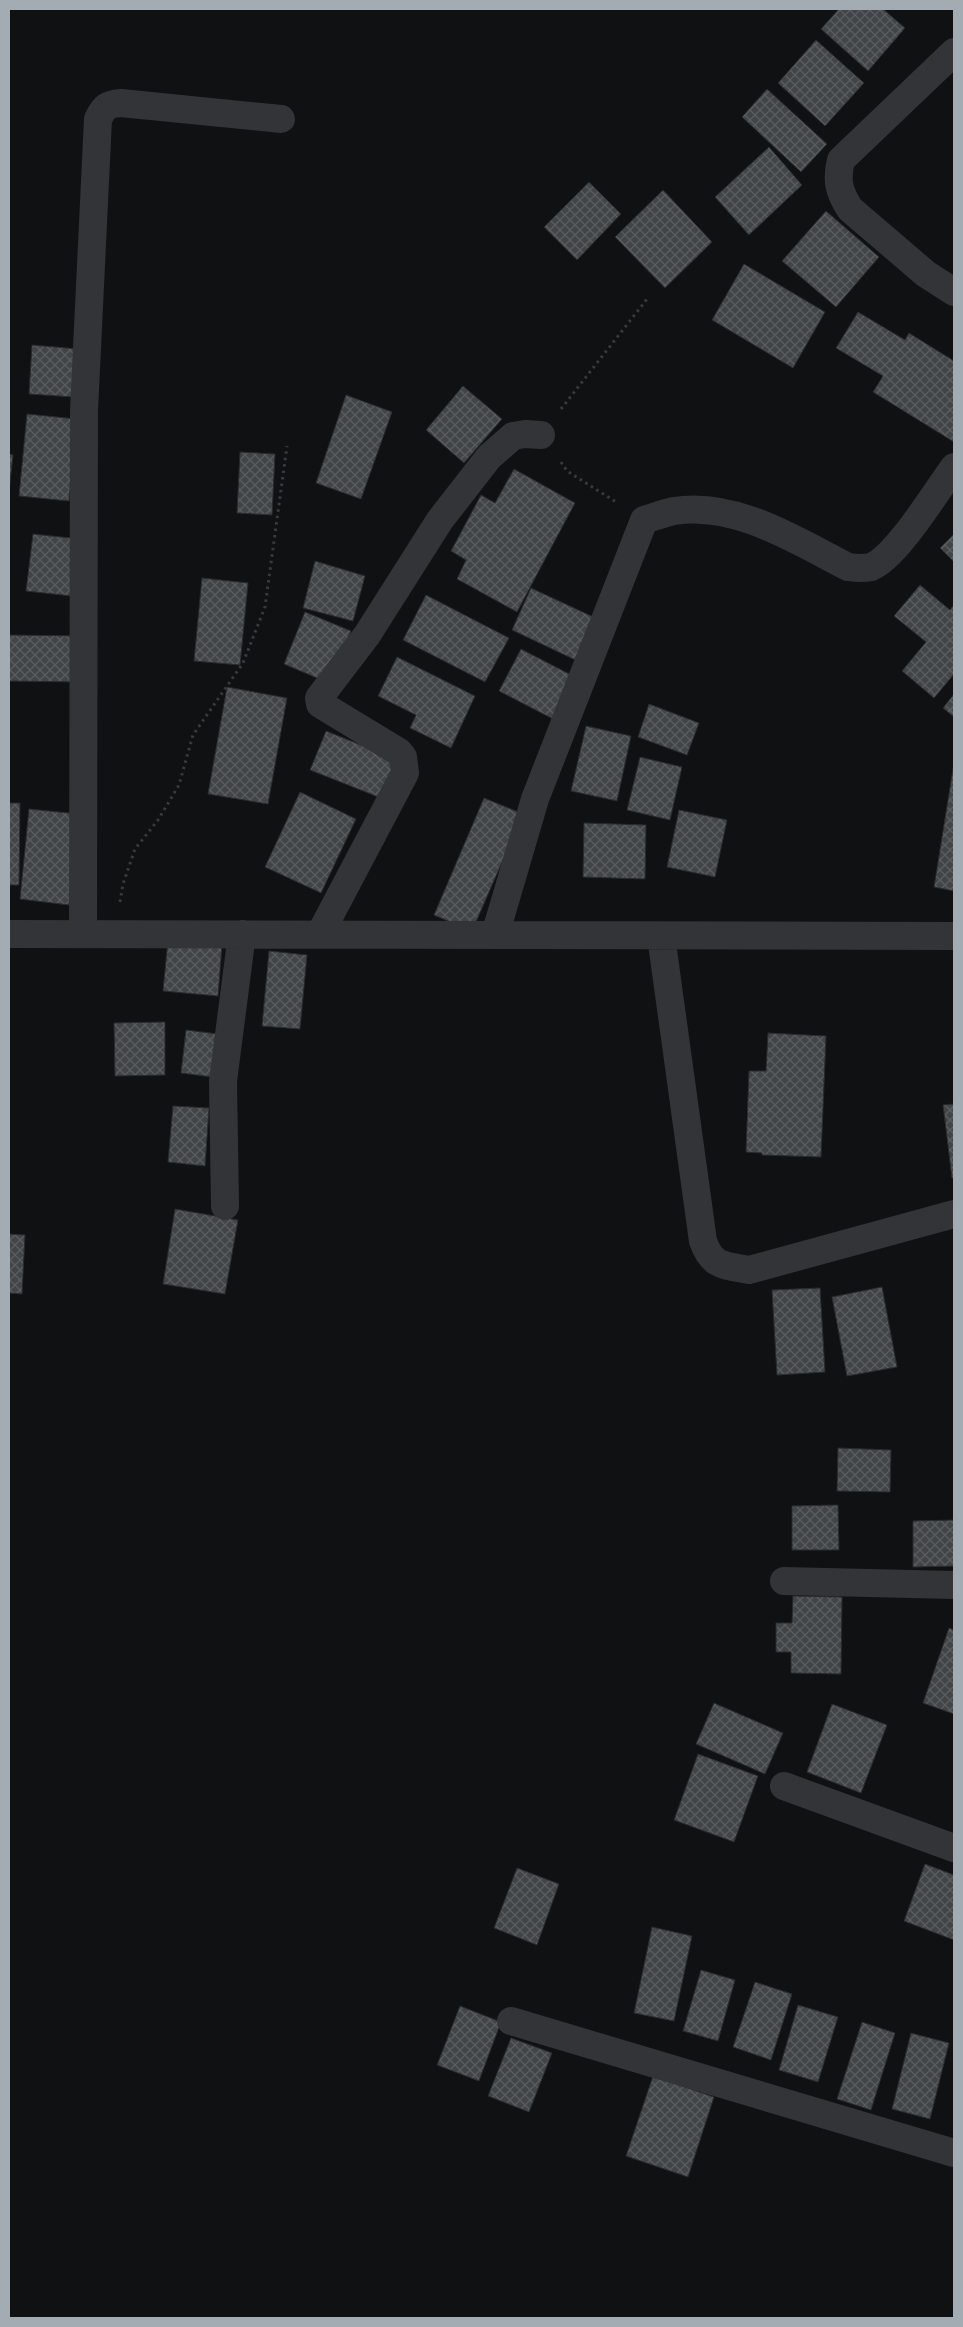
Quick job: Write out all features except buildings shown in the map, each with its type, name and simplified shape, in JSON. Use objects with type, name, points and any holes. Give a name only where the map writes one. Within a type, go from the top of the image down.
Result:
[{"type":"street","points":[[954,52],[841,160],[838,183],[841,196],[850,210],[926,274],[954,292]]},
{"type":"street","points":[[83,934],[84,411],[98,119],[104,108],[110,104],[281,119]]},
{"type":"street","points":[[320,934],[405,773],[405,766],[399,752],[320,704],[319,698],[367,635],[440,520],[489,457],[513,436],[525,434],[541,435]]},
{"type":"street","points":[[495,935],[534,799],[644,520],[673,511],[700,509],[731,514],[775,530],[848,567],[858,569],[872,566],[893,552],[954,466]]},
{"type":"street","points":[[9,934],[954,936]]},
{"type":"street","points":[[225,1206],[223,1081],[242,934]]},
{"type":"street","points":[[661,936],[703,1241],[713,1261],[722,1265],[749,1270],[954,1214]]},
{"type":"street","points":[[784,1581],[954,1585]]},
{"type":"street","points":[[784,1786],[954,1848]]},
{"type":"street","points":[[511,2021],[954,2153]]},
{"type":"path","points":[[644,520],[567,471],[541,435],[647,299]]},
{"type":"path","points":[[116,934],[123,884],[135,849],[158,820],[179,785],[193,735],[243,663],[265,607],[287,446]]}]
